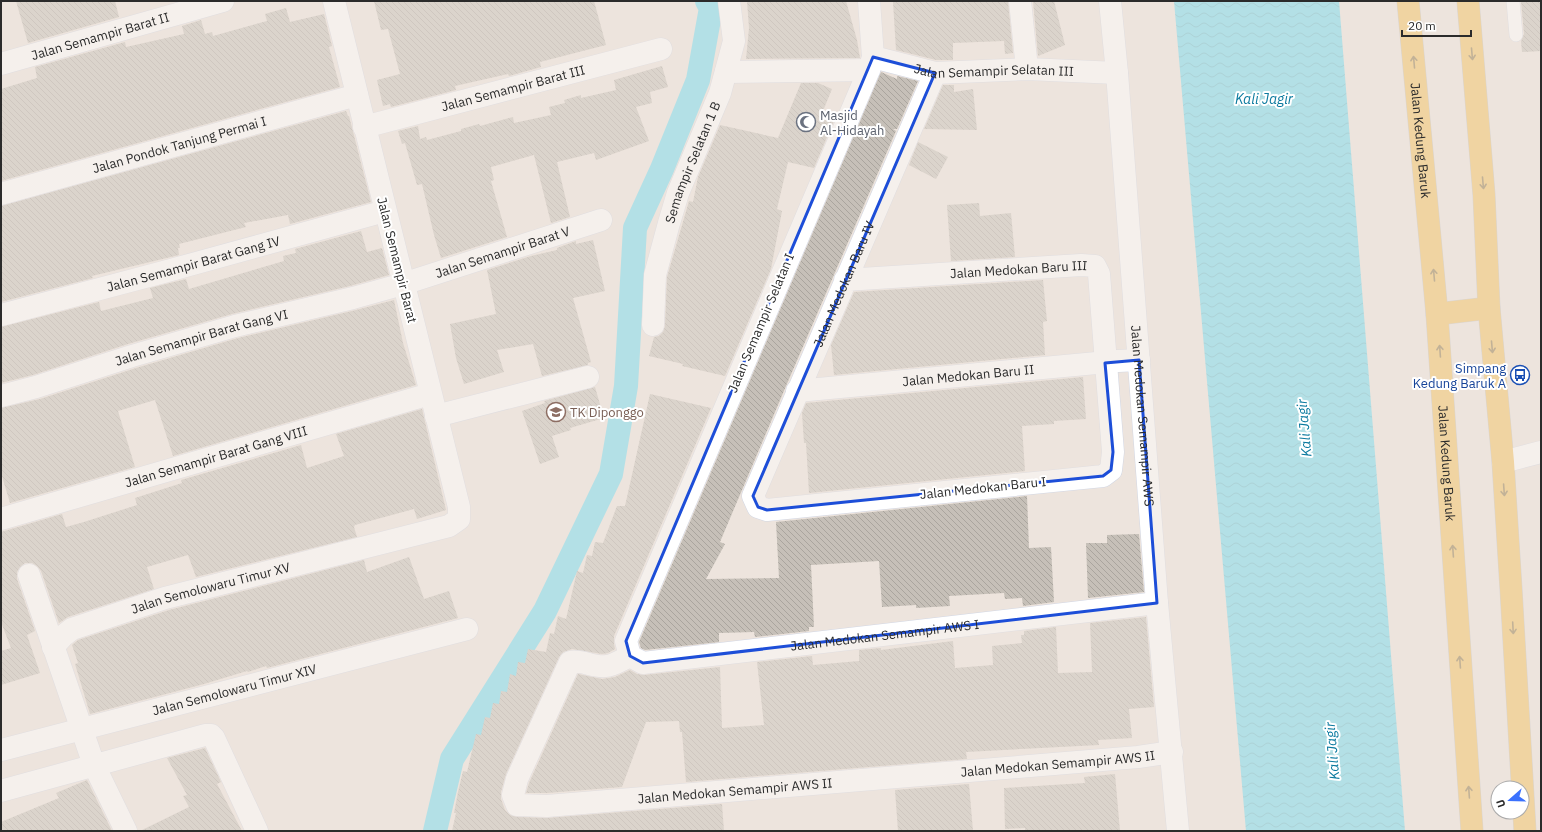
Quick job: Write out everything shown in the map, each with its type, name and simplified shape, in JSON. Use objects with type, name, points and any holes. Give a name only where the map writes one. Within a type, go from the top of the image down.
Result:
[{"type":"main road","name":"Jalan Kedung Baruk","points":[[1408,1],[1437,314],[1472,831]]},
{"type":"main road","points":[[1468,1],[1484,195],[1489,308],[1503,462],[1525,831]]},
{"type":"main road","points":[[1437,314],[1489,308]]},
{"type":"street","name":"Jalan Semampir Barat II","points":[[1,64],[223,1]]},
{"type":"street","name":"Jalan Semampir Barat","points":[[334,1],[458,507],[459,519]]},
{"type":"street","name":"Semampir Selatan 1 B","points":[[652,325],[655,275],[669,223],[678,193],[720,93],[734,41],[730,1]]},
{"type":"street","name":"Jalan Semampir Selatan I","points":[[628,648],[871,63],[868,1]]},
{"type":"street","points":[[1020,1],[1027,69]]},
{"type":"street","name":"Jalan Medokan Semampir AWS","points":[[1110,1],[1117,73],[1157,603],[1172,752],[1178,831]]},
{"type":"street","name":"Jalan Semampir Barat III","points":[[364,127],[661,49]]},
{"type":"street","name":"Jalan Semampir Selatan III","points":[[726,72],[871,63],[936,73],[1027,69],[1117,73]]},
{"type":"street","name":"Jalan Medokan Baru IV","points":[[753,496],[797,390],[936,73]]},
{"type":"street","name":"Jalan Pondok Tanjung Permai I","points":[[1,194],[357,95]]},
{"type":"street","name":"Jalan Semampir Barat Gang IV","points":[[1,315],[385,211]]},
{"type":"street","name":"Jalan Semampir Barat V","points":[[403,284],[601,220]]},
{"type":"street","name":"Jalan Medokan Baru III","points":[[845,280],[1081,265],[1095,266],[1099,274],[1105,363]]},
{"type":"street","name":"Jalan Semampir Barat Gang VI","points":[[1,396],[36,387],[132,356],[235,326],[353,298],[403,284]]},
{"type":"street","name":"Jalan Medokan Baru II","points":[[797,390],[1139,360]]},
{"type":"street","name":"Jalan Medokan Baru I","points":[[753,496],[758,507],[767,510],[1103,476],[1111,470],[1113,452],[1105,363]]},
{"type":"street","points":[[436,416],[588,377]]},
{"type":"street","name":"Jalan Semampir Barat Gang VIII","points":[[1,519],[430,394]]},
{"type":"street","points":[[1503,462],[1541,452]]},
{"type":"street","name":"Jalan Semolowaru Timur XV","points":[[53,647],[62,636],[72,629],[166,598],[449,526],[459,519]]},
{"type":"street","points":[[29,575],[94,765],[126,831]]},
{"type":"street","name":"Jalan Medokan Semampir AWS I","points":[[628,648],[643,662],[1157,603]]},
{"type":"street","name":"Jalan Semolowaru Timur XIV","points":[[1,750],[83,730],[467,629]]},
{"type":"street","name":"Jalan Medokan Semampir AWS II","points":[[628,648],[607,667],[575,661],[570,662],[517,779],[513,795],[517,805],[547,806],[1122,758],[1172,752]]},
{"type":"street","points":[[1,791],[206,735],[211,735],[214,738],[257,831]]},
{"type":"lane","points":[[1513,1],[1516,35]]},
{"type":"highlighted area","points":[[873,57],[935,73],[753,496],[758,507],[767,510],[1103,476],[1111,470],[1113,452],[1105,363],[1139,360],[1157,603],[643,663],[630,656],[626,641]]},
{"type":"water","name":"Kali Jagir","points":[[1174,1],[1339,1],[1405,831],[1246,831]]},
{"type":"building","points":[[16,1],[115,1],[119,17],[28,43]]},
{"type":"building","points":[[374,1],[594,1],[606,45],[540,62],[541,67],[509,76],[508,74],[455,86],[456,90],[391,107],[390,104],[383,106],[377,80],[400,74],[388,29],[381,30]]},
{"type":"building","points":[[747,1],[846,1],[857,40],[860,58],[746,59],[749,28]]},
{"type":"building","points":[[1008,1],[1013,53],[1005,54],[1004,41],[953,43],[953,60],[936,60],[896,50],[893,2]]},
{"type":"building","points":[[1033,1],[1054,1],[1065,45],[1038,56]]},
{"type":"building","points":[[1521,1],[1541,1],[1541,51],[1522,52],[1521,41],[1524,34]]},
{"type":"building","points":[[286,8],[290,22],[324,14],[332,46],[329,47],[340,87],[1,181],[1,89],[37,78],[35,67],[125,42],[126,47],[184,34],[182,26],[201,20],[205,34],[212,32],[213,36],[267,21],[265,14]]},
{"type":"building","points":[[662,66],[668,87],[650,92],[652,103],[636,107],[649,141],[596,160],[594,153],[557,162],[570,217],[551,223],[534,155],[491,167],[494,180],[491,181],[507,237],[441,258],[422,184],[417,185],[405,143],[402,144],[398,131],[418,126],[420,139],[426,137],[427,140],[461,131],[461,129],[479,124],[480,126],[513,117],[514,123],[551,115],[549,107],[565,103],[564,100],[581,95],[581,98],[616,90],[614,80]]},
{"type":"building","points":[[881,72],[897,79],[897,76],[918,81],[897,129],[893,129],[896,131],[720,542],[725,544],[706,579],[779,578],[776,522],[1027,496],[1029,548],[1051,547],[1054,602],[1023,606],[1022,598],[1005,599],[1004,593],[949,596],[950,606],[916,608],[916,605],[882,607],[879,561],[811,565],[814,627],[809,627],[809,631],[755,637],[754,632],[719,633],[719,642],[645,650],[641,648],[639,642]]},
{"type":"building","points":[[801,83],[818,83],[832,89],[823,111],[836,116],[814,168],[788,162],[777,209],[782,211],[771,269],[725,376],[682,366],[683,364],[649,356],[654,337],[659,336],[663,332],[665,326],[667,277],[689,201],[693,202],[698,177],[720,125],[778,138]]},
{"type":"building","points":[[943,85],[954,85],[954,92],[973,89],[977,130],[924,129]]},
{"type":"building","points":[[346,111],[349,116],[371,202],[290,224],[288,215],[244,223],[246,227],[179,244],[179,255],[92,276],[93,278],[1,302],[1,206]]},
{"type":"building","points":[[918,142],[948,157],[936,179],[909,165]]},
{"type":"building","points":[[979,203],[980,216],[1011,213],[1015,257],[951,261],[947,205]]},
{"type":"building","points":[[361,231],[367,252],[382,248],[389,275],[350,286],[232,314],[128,344],[33,375],[1,383],[1,327],[99,302],[101,311],[153,298],[150,288],[186,279],[189,289],[284,261],[283,256],[296,253],[295,249]]},
{"type":"building","points":[[593,240],[605,291],[573,298],[591,362],[588,363],[588,365],[542,376],[533,344],[497,350],[504,372],[464,384],[456,358],[450,324],[496,314],[487,270],[531,256],[557,250],[557,248],[576,241],[576,244]]},
{"type":"building","points":[[1043,280],[1047,321],[1043,322],[1045,355],[834,375],[831,345],[854,292]]},
{"type":"building","points":[[394,300],[403,343],[416,385],[173,456],[155,400],[118,411],[135,467],[10,503],[1,473],[1,408],[40,399],[136,368],[238,338]]},
{"type":"building","points":[[1083,377],[1086,419],[1054,421],[1054,424],[1022,426],[1025,471],[809,493],[806,443],[804,443],[802,413],[806,403]]},
{"type":"building","points":[[595,387],[604,418],[570,428],[571,430],[552,436],[559,457],[540,464],[522,411],[545,403],[544,401]]},
{"type":"building","points":[[650,394],[711,408],[614,636],[615,649],[608,653],[602,654],[572,649],[563,652],[559,657],[506,774],[501,792],[501,799],[505,810],[510,815],[517,817],[547,818],[722,804],[724,831],[452,831],[456,813],[454,813],[463,771],[467,772],[476,734],[481,735],[485,717],[490,718],[493,703],[499,704],[501,691],[507,692],[510,674],[516,676],[518,662],[525,663],[528,649],[546,652],[550,633],[554,634],[558,616],[566,619],[577,571],[583,573],[587,555],[592,556],[595,542],[603,543],[617,506],[625,506]]},
{"type":"building","points":[[422,409],[446,510],[417,519],[414,509],[355,525],[354,527],[357,537],[196,577],[188,555],[147,567],[154,589],[68,617],[59,623],[41,571],[32,563],[25,563],[17,572],[17,579],[35,631],[27,635],[40,673],[1,685],[1,651],[11,648],[1,622],[1,532],[62,514],[66,527],[84,522],[137,505],[135,498],[182,483],[181,480],[301,445],[307,468],[344,456],[336,434]]},
{"type":"building","points":[[1139,534],[1144,592],[1088,598],[1086,543],[1107,543],[1107,535]]},
{"type":"building","points":[[409,557],[424,599],[449,591],[458,618],[267,668],[266,666],[90,714],[75,664],[78,663],[72,645],[78,640],[169,610],[364,560],[367,572]]},
{"type":"building","points":[[1146,617],[1154,707],[1129,709],[1132,738],[1098,740],[1099,745],[966,752],[967,759],[686,782],[682,732],[680,732],[679,721],[646,722],[622,787],[547,793],[526,793],[529,783],[578,674],[602,679],[615,677],[630,670],[637,674],[644,675],[720,667],[722,728],[764,725],[757,662],[812,656],[813,665],[859,661],[859,650],[881,648],[881,650],[953,641],[955,668],[993,665],[992,646],[1022,643],[1021,635],[1024,635],[1024,631],[1056,627],[1058,673],[1092,672],[1090,623]]},
{"type":"building","points":[[205,748],[221,782],[217,784],[242,831],[140,831],[189,807],[183,796],[187,795],[167,758]]},
{"type":"building","points":[[1115,774],[1120,831],[1025,831],[1025,828],[1005,829],[1004,788],[1085,783],[1084,777]]},
{"type":"building","points":[[87,780],[112,831],[1,831],[1,822],[59,798],[56,793]]},
{"type":"building","points":[[969,784],[973,831],[898,831],[895,790]]},
{"type":"waterway","points":[[435,831],[452,759],[545,611],[611,474],[626,386],[635,228],[662,169],[698,80],[711,8],[707,1]]},
{"type":"place","name":"Masjid Al-Hidayah","points":[[806,122]]},
{"type":"place","name":"Simpang Kedung Baruk A","points":[[1520,375]]},
{"type":"place","name":"TK Diponggo","points":[[556,412]]}]
